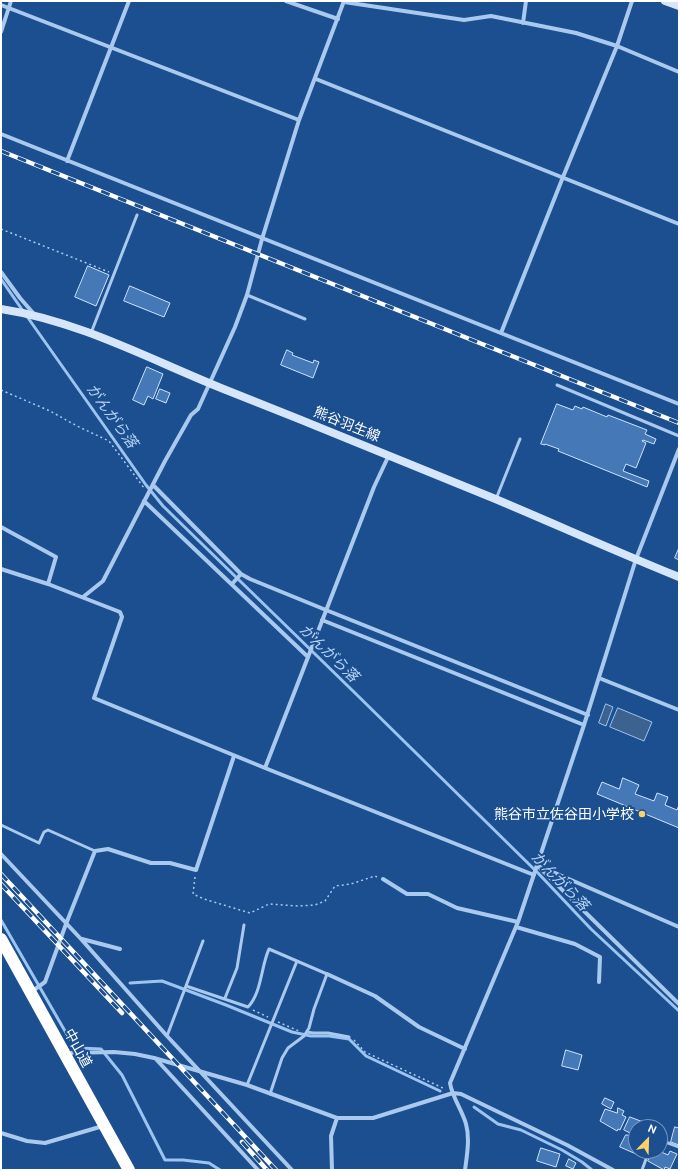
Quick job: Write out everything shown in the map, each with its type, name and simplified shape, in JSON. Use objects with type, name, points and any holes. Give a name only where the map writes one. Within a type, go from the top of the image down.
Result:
[{"type":"highway","name":"中山道","points":[[1,939],[33,990],[64,1053],[129,1170]]},
{"type":"main road","points":[[665,1],[679,6]]},
{"type":"main road","name":"熊谷羽生線","points":[[1,309],[61,322],[90,333],[208,383],[496,499],[679,577]]},
{"type":"street","points":[[1,32],[11,1]]},
{"type":"street","points":[[67,160],[129,1]]},
{"type":"street","points":[[286,1],[338,19]]},
{"type":"street","points":[[83,597],[104,581],[165,461],[191,416],[198,409],[208,383],[235,327],[247,295],[262,238],[299,120],[316,79],[344,1],[464,20],[491,16],[576,33],[617,46],[658,65],[679,72]]},
{"type":"street","points":[[523,23],[526,1]]},
{"type":"street","points":[[501,333],[617,46],[632,1]]},
{"type":"street","points":[[1,5],[111,49],[299,120]]},
{"type":"street","points":[[316,79],[679,224]]},
{"type":"street","points":[[1,134],[679,404]]},
{"type":"street","points":[[1,272],[34,315]]},
{"type":"street","points":[[465,1170],[468,1135],[466,1124],[450,1083],[518,922],[588,715],[636,559],[679,449]]},
{"type":"street","points":[[265,768],[374,487],[389,455]]},
{"type":"street","points":[[153,485],[241,574],[326,610],[588,715]]},
{"type":"street","points":[[144,501],[233,584],[308,657]]},
{"type":"street","points":[[1,527],[56,557],[48,584]]},
{"type":"street","points":[[1,569],[48,584],[120,612],[122,617],[94,698],[234,756],[534,875]]},
{"type":"street","points":[[233,584],[241,574]]},
{"type":"street","points":[[322,620],[584,725]]},
{"type":"street","points":[[599,678],[679,710]]},
{"type":"street","points":[[33,990],[44,982],[95,851],[108,849],[151,863],[170,863],[196,870],[234,756]]},
{"type":"street","points":[[1,854],[81,939],[167,1036],[292,1170]]},
{"type":"street","points":[[537,865],[679,927]]},
{"type":"street","points":[[537,865],[679,1004]]},
{"type":"street","points":[[383,879],[407,894],[428,894],[457,908],[518,922]]},
{"type":"street","points":[[516,927],[575,944],[600,957],[600,982]]},
{"type":"street","points":[[81,939],[120,949]]},
{"type":"street","points":[[327,974],[375,996],[420,1027],[465,1049]]},
{"type":"street","points":[[64,1053],[135,1054],[154,1058],[247,1086],[337,1118],[373,1118],[453,1093],[461,1094],[567,1145],[613,1170]]},
{"type":"street","points":[[154,1058],[258,1170]]},
{"type":"street","points":[[332,1170],[331,1136],[337,1118]]},
{"type":"street","points":[[1,1133],[27,1141],[45,1143],[104,1126]]},
{"type":"lane","points":[[90,333],[137,215]]},
{"type":"lane","points":[[247,295],[305,319]]},
{"type":"lane","points":[[557,385],[679,436]]},
{"type":"lane","points":[[496,499],[520,439]]},
{"type":"lane","points":[[1,825],[39,843],[44,832],[48,830],[95,851]]},
{"type":"lane","points":[[225,998],[237,968],[244,925]]},
{"type":"lane","points":[[167,1036],[203,941]]},
{"type":"lane","points":[[186,986],[248,1007],[252,1002],[262,975],[269,949],[327,974],[314,1009],[309,1028],[306,1034],[288,1048],[282,1058],[270,1094]]},
{"type":"lane","points":[[247,1086],[297,961]]},
{"type":"lane","points":[[306,1034],[328,1033],[349,1037]]},
{"type":"lane","points":[[668,1143],[679,1147]]},
{"type":"lane","points":[[642,1170],[646,1159]]},
{"type":"path","points":[[1,229],[114,274]]},
{"type":"path","points":[[1,390],[50,411],[77,426],[109,440],[148,493]]},
{"type":"path","points":[[196,870],[193,894],[204,899],[250,913],[269,904],[298,906],[315,905],[325,901],[336,886],[352,884],[375,876],[383,879]]},
{"type":"path","points":[[349,1037],[354,1039],[365,1052],[372,1056],[445,1089],[451,1088]]},
{"type":"water","points":[[606,704],[613,707],[606,726],[599,723]]},
{"type":"water","points":[[618,708],[652,722],[644,741],[610,727]]},
{"type":"building","points":[[88,266],[109,275],[96,306],[75,297]]},
{"type":"building","points":[[130,286],[170,303],[164,317],[124,301]]},
{"type":"building","points":[[287,350],[293,353],[292,355],[313,363],[314,360],[319,362],[313,378],[281,365]]},
{"type":"building","points":[[147,367],[163,374],[153,399],[148,396],[144,405],[133,400]]},
{"type":"building","points":[[160,389],[170,393],[166,403],[156,399]]},
{"type":"building","points":[[557,404],[573,410],[575,406],[582,409],[583,407],[607,417],[608,415],[647,430],[645,434],[656,439],[654,444],[643,440],[642,441],[646,443],[636,468],[626,464],[623,471],[649,481],[647,487],[558,451],[559,449],[541,444]]},
{"type":"building","points":[[679,548],[679,560],[675,558]]},
{"type":"building","points":[[623,778],[639,785],[635,794],[654,801],[657,793],[668,797],[665,805],[677,810],[679,805],[679,828],[597,794],[602,782],[619,789]]},
{"type":"building","points":[[566,1050],[582,1055],[578,1070],[562,1066]]},
{"type":"building","points":[[605,1098],[614,1102],[611,1109],[602,1104]]},
{"type":"building","points":[[618,1108],[624,1111],[622,1115],[626,1117],[620,1130],[618,1129],[617,1131],[600,1121],[605,1109],[617,1113]]},
{"type":"building","points":[[628,1121],[628,1132],[624,1130]]},
{"type":"building","points":[[675,1127],[679,1128],[679,1145],[671,1142]]},
{"type":"building","points":[[626,1135],[628,1135],[628,1150],[620,1147]]},
{"type":"building","points":[[541,1148],[560,1154],[556,1167],[537,1161]]},
{"type":"building","points":[[670,1151],[677,1154],[670,1169],[665,1167],[664,1170],[648,1161],[649,1159],[668,1159]]},
{"type":"building","points":[[569,1159],[576,1163],[573,1169],[566,1166]]},
{"type":"waterway","name":"がんがら落","points":[[1,279],[23,311]]},
{"type":"waterway","name":"がんがら落","points":[[26,315],[146,485],[163,506],[538,873],[591,929],[679,1011]]},
{"type":"waterway","points":[[1,920],[69,1038],[79,1048],[101,1049],[122,1075],[165,1160],[183,1160],[209,1163],[220,1170]]},
{"type":"waterway","points":[[130,983],[162,981],[292,1032],[311,1036],[329,1036],[349,1039],[366,1056],[440,1091]]},
{"type":"waterway","points":[[474,1107],[498,1124],[521,1130],[562,1150],[592,1170]]},
{"type":"railway","points":[[1,151],[679,423]]},
{"type":"railway","points":[[1,874],[276,1170]]},
{"type":"railway","points":[[1,884],[122,1013]]},
{"type":"railway","points":[[242,1142],[267,1170]]},
{"type":"place","name":"熊谷市立佐谷田小学校","points":[[642,814]]}]
